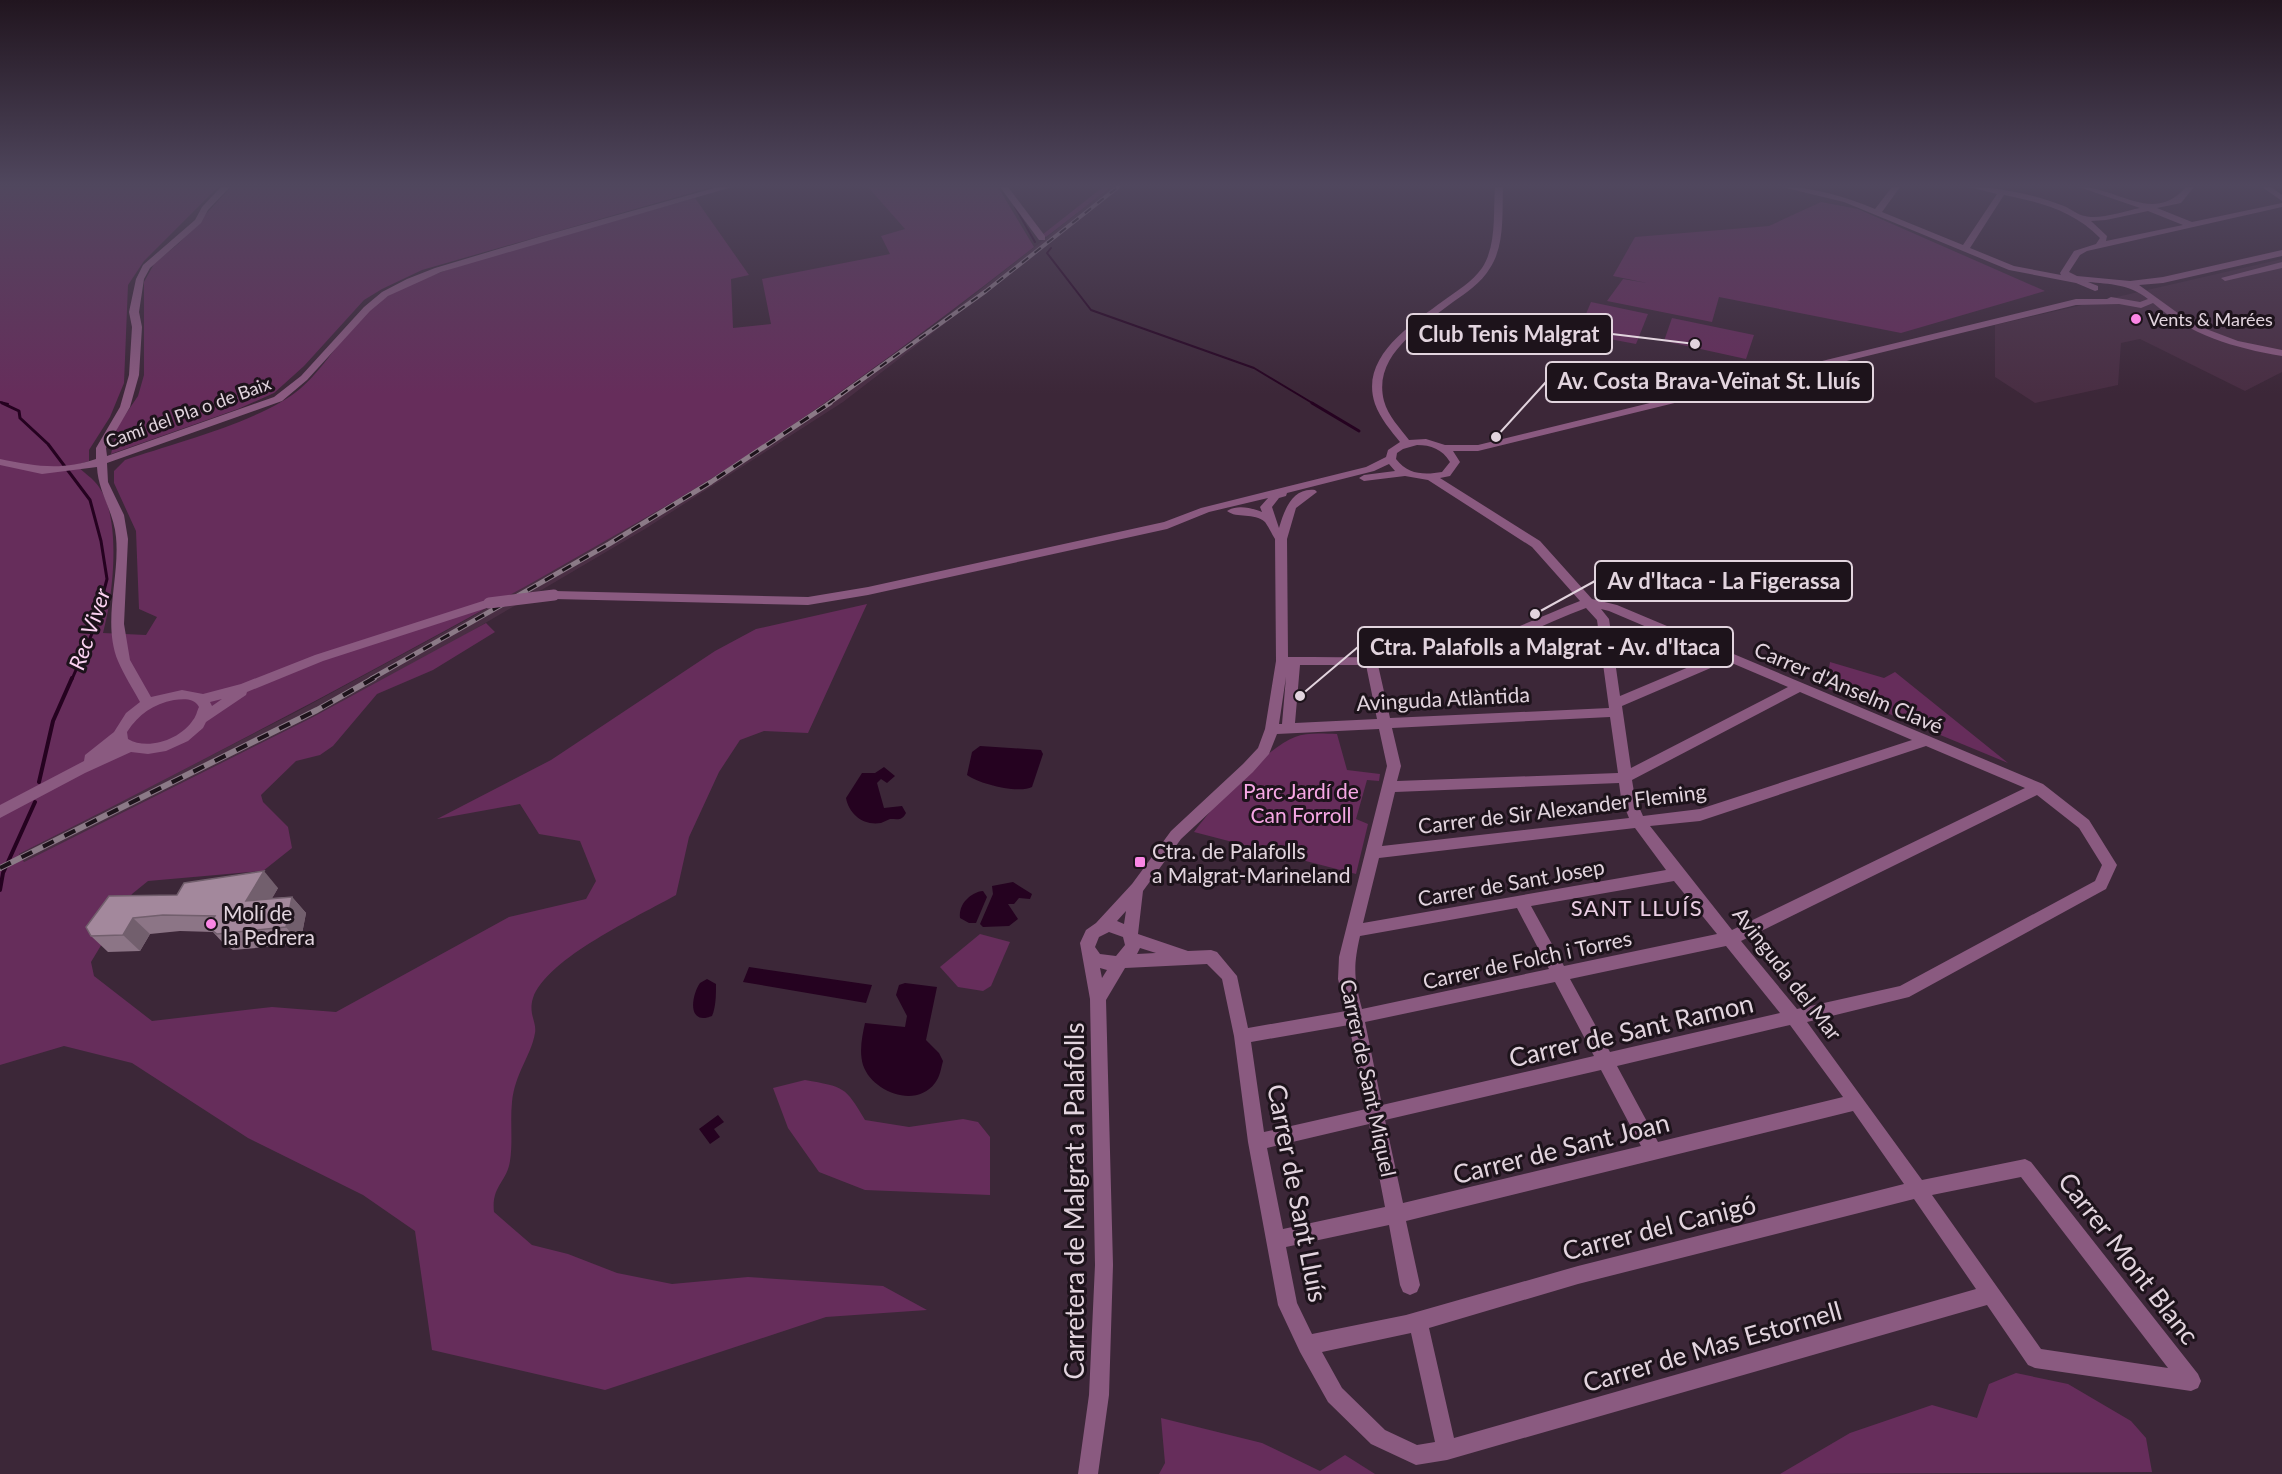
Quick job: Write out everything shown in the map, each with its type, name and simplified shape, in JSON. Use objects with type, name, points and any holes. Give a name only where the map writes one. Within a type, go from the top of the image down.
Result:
[{"type":"street","points":[[148,704],[124,660],[118,624],[122,538],[118,515],[103,482],[101,448],[125,407],[134,375],[137,327],[134,312],[140,279],[146,267],[159,256]]},
{"type":"street","name":"Camí del Pla o de Baix","points":[[0,462],[42,471],[88,466],[278,399],[304,378],[367,309],[385,294],[438,270],[486,256]]},
{"type":"street","points":[[1406,443],[1386,416],[1379,399],[1378,385],[1382,366],[1400,340],[1469,286],[1486,269],[1493,256]]},
{"type":"street","points":[[1983,256],[2012,268],[2078,281],[2117,302]]},
{"type":"street","points":[[2075,256],[2064,273],[2074,278],[2125,282],[2163,280],[2266,256]]},
{"type":"street","points":[[2225,278],[2282,265]]},
{"type":"street","points":[[2151,297],[2151,287],[2163,280]]},
{"type":"street","points":[[2076,302],[2095,289],[2096,285],[2107,281]]},
{"type":"street","points":[[2125,282],[2151,297],[2180,321]]},
{"type":"street","points":[[2130,305],[2141,305],[2151,297]]},
{"type":"street","points":[[1405,473],[1395,466],[1391,459],[1392,452],[1406,443],[1425,442],[1444,448],[1478,448],[2076,302],[2117,302],[2130,305],[2180,321],[2234,343],[2282,353]]},
{"type":"street","points":[[1444,448],[1455,462]]},
{"type":"street","points":[[1187,518],[1211,509],[1379,475],[1405,473],[1432,478],[1446,474],[1455,462],[1478,448]]},
{"type":"street","points":[[80,769],[119,735],[128,718],[148,704],[178,695],[201,699],[248,687],[316,659],[489,603],[554,595],[808,602],[868,591],[1187,518],[1233,511],[1269,502],[1370,469],[1391,459]]},
{"type":"street","name":"Avinguda del Mar","points":[[1446,474],[1456,492]]},
{"type":"street","name":"Avinguda del Mar","points":[[1432,478],[1536,544],[1603,619],[1624,778],[1628,798],[1639,823],[1677,874],[1796,1019],[1919,1189],[2035,1358],[2191,1381]]},
{"type":"street","points":[[1288,728],[1288,661],[1281,539],[1286,528],[1287,510],[1313,487]]},
{"type":"street","points":[[1269,502],[1266,507],[1269,520],[1281,539]]},
{"type":"street","points":[[1211,509],[1269,502],[1279,503],[1287,510]]},
{"type":"street","points":[[1233,511],[1250,511],[1269,520]]},
{"type":"street","points":[[1288,661],[1371,661],[1412,658],[1491,642],[1589,602]]},
{"type":"street","name":"Carrer d'Anselm Clavé","points":[[1589,602],[1613,608],[2038,788],[2084,824]]},
{"type":"street","points":[[1616,708],[1727,656]]},
{"type":"street","points":[[1137,888],[1131,951],[1122,961],[1101,963],[1090,956],[1087,941],[1090,935],[1102,927],[1137,888],[1176,835],[1248,768],[1264,750],[1272,729],[1288,661]]},
{"type":"street","name":"Carrer de Sant Miquel","points":[[1371,661],[1386,721],[1394,766],[1347,957],[1346,979],[1356,1017],[1410,1286]]},
{"type":"street","points":[[0,812],[80,769],[128,748],[152,749],[179,740],[195,730],[204,718],[248,687]]},
{"type":"street","points":[[1389,787],[1624,778],[1799,687]]},
{"type":"street","points":[[201,699],[206,707],[204,718]]},
{"type":"street","name":"Avinguda Atlàntida","points":[[1272,729],[1616,708]]},
{"type":"street","points":[[119,735],[121,742],[128,748]]},
{"type":"street","name":"Carrer de Sir Alexander Fleming","points":[[1372,853],[1700,815],[1926,741]]},
{"type":"street","name":"Carrer de Folch i Torres","points":[[1242,1036],[1356,1017],[1731,938],[2038,788]]},
{"type":"street","name":"Carrer de Sant Ramon","points":[[1257,1142],[1796,1019],[1903,992],[2102,885],[2110,865],[2084,824]]},
{"type":"street","name":"Carrer de Sant Josep","points":[[1353,931],[1677,874]]},
{"type":"street","points":[[1521,901],[1653,1151]]},
{"type":"street","points":[[1102,927],[1118,927],[1131,937]]},
{"type":"street","name":"Carrer de Sant Lluís","points":[[1131,937],[1191,956]]},
{"type":"street","name":"Carretera de Malgrat a Palafolls","points":[[1088,1474],[1099,1395],[1104,1265],[1098,999],[1090,956]]},
{"type":"street","name":"Carrer de Sant Lluís","points":[[1122,961],[1191,956],[1211,957],[1229,976],[1242,1036],[1257,1142],[1288,1305],[1335,1395],[1378,1437],[1416,1455],[1447,1450]]},
{"type":"street","name":"Carretera de Malgrat a Palafolls","points":[[1098,999],[1122,961]]},
{"type":"street","name":"Carrer de Sant Joan","points":[[1275,1240],[1396,1214],[1857,1102]]},
{"type":"street","name":"Carrer del Canigó","points":[[1307,1345],[1418,1322],[1578,1275],[1919,1189],[2025,1168]]},
{"type":"street","name":"Carrer Mont Blanc","points":[[2025,1168],[2191,1381]]},
{"type":"street","name":"Carrer de Mas Estornell","points":[[1447,1450],[1992,1294]]},
{"type":"street","points":[[1418,1322],[1447,1450]]},
{"type":"shaded area","points":[[1023,256],[1033,256],[843,402],[645,529],[453,642],[311,718],[24,862],[19,854],[300,710],[468,619],[719,473],[920,337]]},
{"type":"shaded area","points":[[2282,259],[2282,372],[2245,391],[2140,339],[2121,343],[2118,385],[2035,403],[1995,377],[1995,325]]},
{"type":"shaded area","points":[[980,746],[1041,750],[1043,754],[1032,787],[1018,789],[999,787],[980,782],[967,775],[972,752]]},
{"type":"shaded area","points":[[884,767],[895,776],[887,783],[881,779],[877,783],[884,808],[902,806],[906,813],[900,819],[868,823],[854,814],[846,798],[862,773],[875,773]]},
{"type":"shaded area","points":[[1013,882],[1032,894],[1030,899],[1019,898],[1014,904],[1008,904],[1018,919],[1009,926],[983,927],[980,924],[993,894],[992,886]]},
{"type":"shaded area","points":[[983,891],[987,897],[976,923],[969,923],[960,918],[961,908],[966,900]]},
{"type":"shaded area","points":[[749,967],[872,985],[866,1003],[743,982]]},
{"type":"shaded area","points":[[707,979],[716,984],[715,1000],[712,1016],[704,1018],[698,1017],[695,1013],[693,1002],[700,983]]},
{"type":"shaded area","points":[[905,983],[937,987],[926,1040],[939,1053],[943,1061],[937,1081],[927,1091],[906,1096],[895,1094],[875,1083],[863,1065],[861,1049],[865,1023],[905,1027],[907,1016],[896,995],[899,985]]},
{"type":"shaded area","points":[[718,1115],[724,1122],[714,1129],[720,1137],[710,1144],[699,1129]]},
{"type":"green space","points":[[0,256],[149,256],[128,285],[124,383],[110,417],[89,450],[89,461],[76,465],[99,487],[111,518],[112,579],[103,633],[146,635],[157,617],[139,609],[136,531],[114,483],[114,471],[125,460],[242,421],[285,400],[312,377],[363,315],[388,296],[420,280],[494,256],[736,256],[749,275],[731,279],[733,328],[771,324],[762,279],[881,256],[1023,256],[840,392],[697,487],[535,581],[407,651],[19,854],[24,862],[311,718],[486,623],[495,632],[433,670],[377,694],[333,746],[320,755],[296,761],[261,795],[263,802],[288,827],[292,848],[263,871],[148,881],[132,894],[91,962],[94,976],[152,1021],[272,1007],[336,1012],[509,917],[586,899],[596,881],[580,841],[539,834],[520,804],[437,819],[551,760],[715,651],[756,629],[867,604],[808,733],[764,731],[740,740],[719,772],[689,837],[676,895],[596,939],[556,968],[542,983],[533,998],[532,1013],[535,1033],[514,1092],[511,1109],[510,1161],[495,1196],[494,1212],[532,1245],[568,1254],[617,1273],[672,1284],[748,1277],[883,1286],[927,1310],[826,1317],[605,1390],[432,1350],[415,1231],[363,1195],[248,1138],[132,1063],[64,1046],[0,1065]]},
{"type":"green space","points":[[164,256],[472,256],[422,270],[364,300],[304,366],[274,393],[238,409],[111,454],[117,427],[138,396],[144,375],[144,282],[154,264]]},
{"type":"green space","points":[[1624,256],[1965,256],[2045,291],[1901,333],[1719,297],[1712,322],[1607,301],[1623,279],[1647,283],[1613,276]]},
{"type":"green space","points":[[1591,302],[1648,314],[1636,344],[1578,333]]},
{"type":"green space","points":[[1672,318],[1754,335],[1746,359],[1664,341]]},
{"type":"green space","points":[[1830,662],[1884,678],[1895,672],[2008,763],[1817,684],[1816,681],[1828,673]]},
{"type":"green space","name":"Parc Jardí de Can Forroll","points":[[1305,734],[1337,734],[1347,770],[1380,774],[1379,781],[1367,780],[1356,819],[1368,824],[1356,874],[1194,832],[1255,765],[1283,743]]},
{"type":"green space","points":[[980,934],[1010,942],[991,986],[983,991],[958,987],[940,967]]},
{"type":"green space","points":[[805,1080],[828,1084],[848,1094],[865,1120],[909,1127],[963,1119],[978,1122],[990,1137],[990,1195],[865,1190],[819,1172],[788,1128],[773,1088]]},
{"type":"green space","points":[[2016,1373],[2068,1384],[2131,1421],[2146,1438],[2152,1472],[1780,1474],[1850,1433],[1932,1405],[1977,1418],[1989,1384]]},
{"type":"green space","points":[[1161,1418],[1262,1443],[1320,1471],[1345,1455],[1375,1474],[1159,1474],[1165,1463]]},
{"type":"building","points":[[264,871],[246,901],[292,897],[286,927],[217,934],[208,927],[215,916],[163,915],[133,918],[123,935],[91,936],[86,927],[109,896],[177,895],[184,883]]},
{"type":"waterway","points":[[1049,256],[1091,310],[1254,368],[1314,404]]},
{"type":"waterway","name":"Rec Viver","points":[[0,402],[8,404]]},
{"type":"waterway","name":"Rec Viver","points":[[2,403],[19,411],[20,418],[48,444],[90,500],[101,541],[107,579],[94,629],[72,679]]},
{"type":"waterway","points":[[1312,403],[1359,431]]},
{"type":"waterway","name":"Rec Viver","points":[[39,782],[53,721],[72,678]]},
{"type":"waterway","name":"Rec Viver","points":[[0,890],[3,873],[35,802]]},
{"type":"railway","points":[[828,404],[986,291],[1031,256]]},
{"type":"railway","points":[[371,679],[609,544],[711,482],[830,403]]},
{"type":"railway","points":[[0,868],[317,710],[374,678]]},
{"type":"place","name":"Vents & Marées","points":[[2136,319]]},
{"type":"place","name":"Club Tenis Malgrat","points":[[1695,344]]},
{"type":"place","name":"Av. Costa Brava-Veïnat St. Lluís","points":[[1496,437]]},
{"type":"place","name":"Av d'Itaca - La Figerassa","points":[[1535,614]]},
{"type":"place","name":"Ctra. Palafolls a Malgrat - Av. d'Itaca","points":[[1300,696]]},
{"type":"place","name":"Ctra. de Palafolls a Malgrat-Marineland","points":[[1140,862]]},
{"type":"place","name":"Molí de la Pedrera","points":[[211,924]]},
{"type":"district","name":"SANT LLUÍS","points":[[1637,907]]}]
